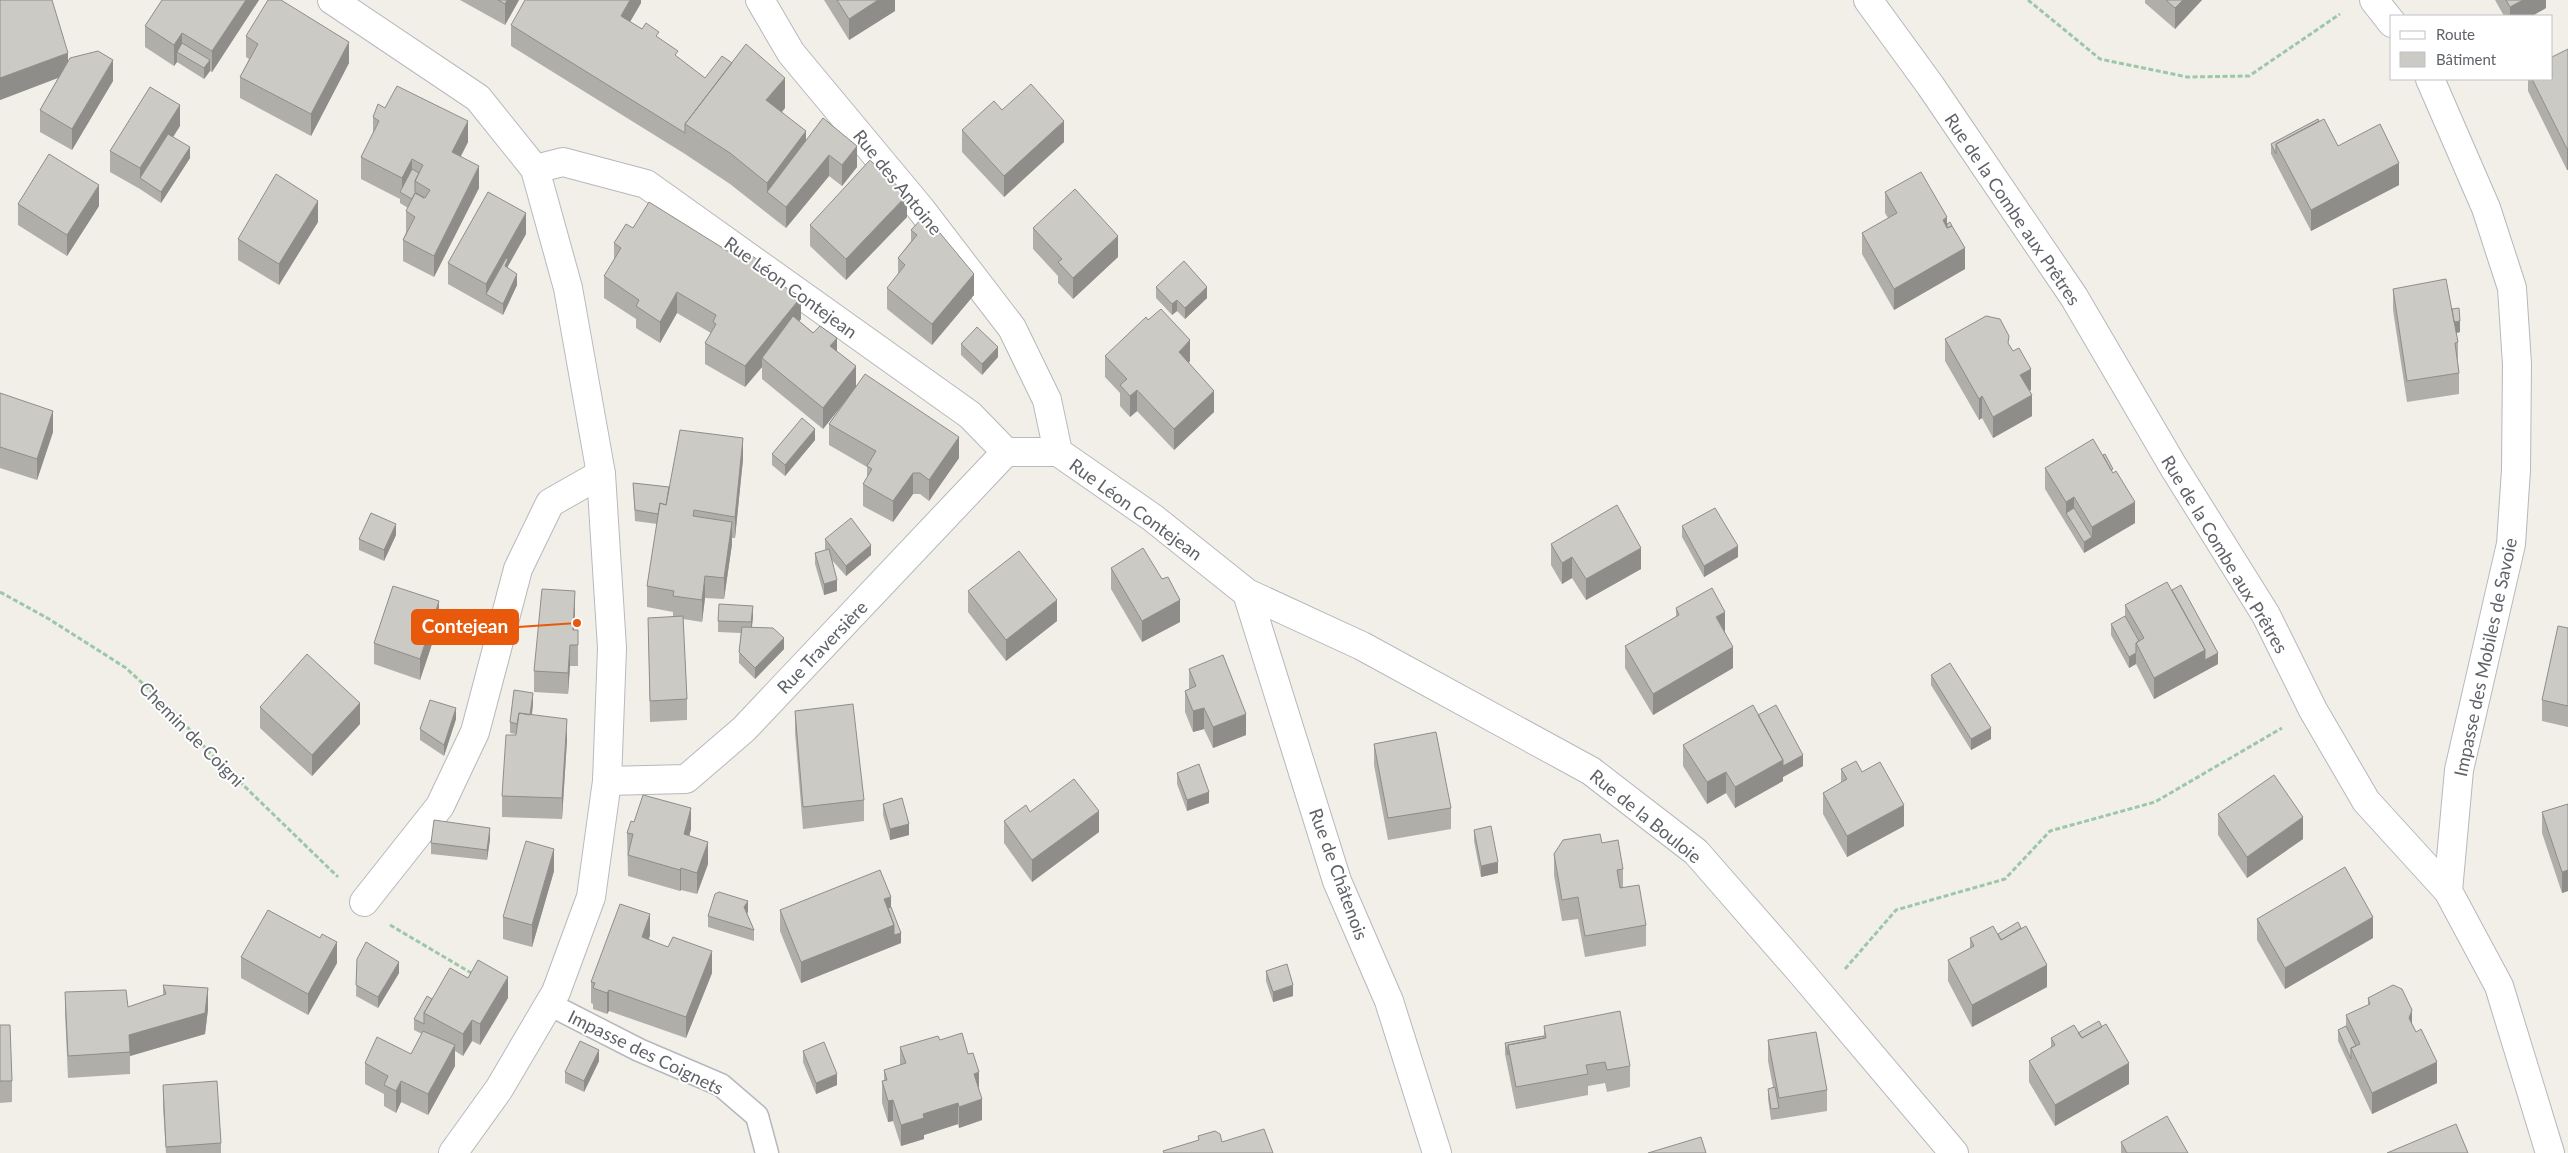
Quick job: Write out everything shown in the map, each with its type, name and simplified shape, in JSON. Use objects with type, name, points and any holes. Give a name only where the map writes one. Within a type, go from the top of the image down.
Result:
[{"type":"street","points":[[332,0],[478,98],[535,169],[568,288],[601,474],[612,648],[607,780],[591,897],[556,992],[499,1089],[452,1153]]},
{"type":"street","name":"Rue des Antoine","points":[[760,0],[791,53],[920,208],[1012,328],[1047,400],[1058,452]]},
{"type":"street","name":"Rue de la Combe aux Prêtres","points":[[1868,0],[1930,86],[2074,298],[2173,466],[2266,615],[2313,710],[2366,801],[2448,891],[2499,986],[2550,1153]]},
{"type":"street","points":[[2374,0],[2390,20]]},
{"type":"street","name":"Impasse des Mobiles de Savoie","points":[[2430,80],[2486,208],[2512,288],[2517,364],[2516,470],[2511,544],[2459,770],[2448,891]]},
{"type":"street","name":"Rue Léon Contejean","points":[[535,169],[563,162],[646,184],[970,415],[1006,452],[1058,452],[1153,518],[1248,593]]},
{"type":"street","name":"Rue Traversière","points":[[607,780],[686,779],[744,729],[1006,452]]},
{"type":"street","points":[[364,902],[440,806],[475,732],[518,569],[550,503],[601,474]]},
{"type":"street","name":"Rue de la Bouloie","points":[[1248,593],[1362,646],[1591,771],[1696,852],[1954,1153]]},
{"type":"street","name":"Rue de Châtenois","points":[[1248,593],[1337,881],[1389,1001],[1437,1153]]},
{"type":"lane","name":"Impasse des Coignets","points":[[549,1004],[639,1050],[721,1085],[756,1116],[767,1153]]},
{"type":"path","points":[[2028,0],[2100,58],[2187,77],[2249,76],[2344,11]]},
{"type":"path","name":"Chemin de Coigni","points":[[0,592],[49,619],[126,668],[177,715],[207,750],[385,922],[477,976]]},
{"type":"path","points":[[1821,996],[1896,910],[2005,879],[2050,831],[2155,802],[2313,710]]},
{"type":"building","points":[[0,0],[52,0],[68,53],[0,78]]},
{"type":"building","points":[[162,0],[246,0],[212,51],[182,33],[174,45],[145,26]]},
{"type":"building","points":[[268,0],[281,0],[349,42],[311,114],[240,77],[258,44],[246,36]]},
{"type":"building","points":[[498,0],[507,0],[505,4]]},
{"type":"building","points":[[525,0],[630,0],[621,16],[642,29],[646,23],[659,32],[656,36],[678,51],[675,55],[705,78],[722,56],[732,63],[685,124],[685,133],[511,25]]},
{"type":"building","points":[[837,0],[878,0],[849,19]]},
{"type":"building","points":[[2166,0],[2183,0],[2175,8]]},
{"type":"building","points":[[2506,0],[2523,0],[2510,7]]},
{"type":"building","points":[[182,43],[210,60],[204,68],[177,52]]},
{"type":"building","points":[[746,44],[785,78],[766,100],[806,131],[767,183],[730,153],[685,124]]},
{"type":"building","points":[[2568,49],[2567,149],[2532,80],[2553,80],[2553,56]]},
{"type":"building","points":[[98,51],[113,60],[72,129],[40,110],[70,58]]},
{"type":"building","points":[[1031,84],[1064,121],[1004,176],[962,130],[994,101],[1002,110]]},
{"type":"building","points":[[397,86],[468,121],[452,152],[479,166],[434,256],[403,240],[415,217],[406,211],[415,193],[425,198],[430,190],[415,181],[423,165],[412,159],[402,178],[361,157],[379,121],[373,117],[378,104],[385,108]]},
{"type":"building","points":[[150,87],[180,105],[140,168],[110,151]]},
{"type":"building","points":[[823,118],[857,146],[842,165],[829,155],[786,207],[767,192]]},
{"type":"building","points":[[2318,119],[2319,121],[2276,144],[2276,154],[2271,144]]},
{"type":"building","points":[[2324,119],[2338,146],[2380,124],[2399,163],[2311,210],[2276,144]]},
{"type":"building","points":[[168,134],[190,147],[161,192],[140,178]]},
{"type":"building","points":[[49,154],[99,185],[67,235],[18,204]]},
{"type":"building","points":[[870,160],[907,195],[846,259],[810,225]]},
{"type":"building","points":[[412,169],[419,173],[415,181],[415,192],[424,198],[415,193],[412,199],[400,192]]},
{"type":"building","points":[[1921,172],[1947,217],[1943,220],[1947,228],[1952,226],[1965,248],[1894,289],[1862,233],[1897,213],[1885,192]]},
{"type":"building","points":[[276,174],[318,201],[279,264],[238,239]]},
{"type":"building","points":[[1075,189],[1118,236],[1073,278],[1058,262],[1062,259],[1033,228]]},
{"type":"building","points":[[488,192],[526,213],[486,284],[448,263]]},
{"type":"building","points":[[649,202],[734,255],[739,248],[760,261],[756,269],[801,297],[745,366],[705,343],[716,324],[713,322],[716,315],[677,292],[660,322],[636,306],[639,300],[604,276],[621,248],[614,243],[626,224],[633,228]]},
{"type":"building","points":[[925,215],[974,274],[932,324],[887,288],[905,265],[898,258],[917,235],[911,230]]},
{"type":"building","points":[[1950,222],[1952,226],[1947,228],[1947,224]]},
{"type":"building","points":[[506,258],[508,259],[505,266],[517,274],[503,304],[486,294]]},
{"type":"building","points":[[1184,261],[1207,287],[1185,308],[1177,300],[1172,304],[1156,287]]},
{"type":"building","points":[[2446,279],[2458,342],[2455,343],[2459,373],[2407,381],[2393,289]]},
{"type":"building","points":[[2459,308],[2460,321],[2454,322],[2452,309]]},
{"type":"building","points":[[1161,309],[1190,340],[1179,352],[1214,391],[1174,429],[1137,390],[1130,396],[1120,385],[1127,379],[1105,356],[1146,317],[1148,320]]},
{"type":"building","points":[[793,316],[813,333],[820,326],[837,338],[830,346],[856,366],[823,408],[762,358]]},
{"type":"building","points":[[1986,316],[2000,319],[2009,336],[2008,343],[2013,351],[2019,348],[2031,369],[2020,375],[2032,395],[1993,417],[1982,396],[1979,399],[1945,339]]},
{"type":"building","points":[[977,327],[998,347],[982,364],[961,344]]},
{"type":"building","points":[[865,374],[959,437],[929,480],[920,473],[913,473],[893,501],[863,484],[872,469],[867,466],[876,451],[829,424]]},
{"type":"building","points":[[0,393],[53,411],[37,459],[0,447]]},
{"type":"building","points":[[802,418],[815,429],[785,465],[772,454]]},
{"type":"building","points":[[680,430],[743,438],[735,517],[694,510],[693,516],[732,522],[724,578],[705,576],[702,600],[673,596],[674,591],[647,586],[660,503],[666,505]]},
{"type":"building","points":[[2093,439],[2113,473],[2116,471],[2135,502],[2092,527],[2074,497],[2066,502],[2045,468]]},
{"type":"building","points":[[2105,454],[2113,469],[2111,470],[2103,455]]},
{"type":"building","points":[[633,483],[669,487],[666,505],[660,503],[658,514],[635,510]]},
{"type":"building","points":[[1617,505],[1641,548],[1586,579],[1572,557],[1562,563],[1551,544]]},
{"type":"building","points":[[1715,508],[1738,546],[1704,566],[1682,526]]},
{"type":"building","points":[[2074,508],[2092,537],[2084,542],[2066,513]]},
{"type":"building","points":[[371,513],[396,524],[384,550],[359,539]]},
{"type":"building","points":[[851,518],[871,545],[846,566],[825,539]]},
{"type":"building","points":[[1143,548],[1162,579],[1168,577],[1180,600],[1142,621],[1111,568]]},
{"type":"building","points":[[829,549],[837,580],[824,584],[815,553]]},
{"type":"building","points":[[1019,551],[1057,600],[1006,640],[968,591]]},
{"type":"building","points":[[2167,582],[2205,650],[2154,678],[2136,643],[2144,638],[2125,605]]},
{"type":"building","points":[[2181,585],[2218,653],[2205,660],[2205,650],[2172,590]]},
{"type":"building","points":[[393,586],[439,601],[420,659],[374,643]]},
{"type":"building","points":[[1712,588],[1725,612],[1716,617],[1733,647],[1653,694],[1625,646],[1679,615],[1676,608]]},
{"type":"building","points":[[542,589],[575,591],[573,630],[578,630],[578,645],[570,645],[568,673],[534,671]]},
{"type":"building","points":[[719,604],[753,606],[751,622],[718,621]]},
{"type":"building","points":[[683,616],[687,699],[650,701],[648,618]]},
{"type":"building","points":[[2125,616],[2139,641],[2136,643],[2136,653],[2129,657],[2111,624]]},
{"type":"building","points":[[2558,626],[2568,628],[2568,706],[2542,700]]},
{"type":"building","points":[[742,627],[773,628],[784,638],[755,668],[739,652]]},
{"type":"building","points":[[307,654],[360,703],[312,755],[260,707]]},
{"type":"building","points":[[1223,655],[1246,714],[1213,727],[1204,708],[1193,711],[1185,691],[1196,686],[1189,669]]},
{"type":"building","points":[[1950,663],[1991,728],[1971,739],[1931,675]]},
{"type":"building","points":[[514,690],[533,693],[530,715],[519,713],[517,724],[510,722]]},
{"type":"building","points":[[430,700],[456,708],[444,745],[420,729]]},
{"type":"building","points":[[853,704],[864,800],[803,807],[795,711]]},
{"type":"building","points":[[1753,705],[1783,760],[1735,787],[1726,772],[1707,782],[1683,745]]},
{"type":"building","points":[[1776,705],[1803,755],[1783,766],[1783,760],[1758,715]]},
{"type":"building","points":[[519,713],[567,719],[562,798],[502,796],[506,735],[516,735]]},
{"type":"building","points":[[1436,732],[1451,808],[1388,818],[1374,744]]},
{"type":"building","points":[[1856,761],[1862,772],[1880,762],[1904,805],[1847,836],[1823,793],[1847,779],[1841,769]]},
{"type":"building","points":[[1199,764],[1209,792],[1187,800],[1177,773]]},
{"type":"building","points":[[2274,775],[2303,817],[2247,857],[2218,814]]},
{"type":"building","points":[[1074,779],[1099,811],[1032,860],[1004,821],[1026,805],[1030,812]]},
{"type":"building","points":[[643,795],[691,808],[684,834],[708,842],[697,873],[628,855],[633,834],[627,833],[631,821],[634,822]]},
{"type":"building","points":[[902,798],[909,824],[890,829],[883,804]]},
{"type":"building","points":[[2568,804],[2568,870],[2562,872],[2542,812]]},
{"type":"building","points":[[434,820],[490,828],[487,850],[431,843]]},
{"type":"building","points":[[1491,826],[1498,862],[1481,866],[1474,830]]},
{"type":"building","points":[[1600,834],[1602,843],[1618,840],[1623,869],[1617,870],[1620,888],[1639,885],[1646,925],[1585,936],[1578,897],[1562,900],[1554,854],[1563,840]]},
{"type":"building","points":[[526,841],[554,849],[532,925],[503,917]]},
{"type":"building","points":[[2345,867],[2373,917],[2285,968],[2257,919]]},
{"type":"building","points":[[880,870],[891,897],[884,899],[894,925],[801,962],[780,910]]},
{"type":"building","points":[[719,892],[748,901],[744,907],[754,930],[708,916],[715,894]]},
{"type":"building","points":[[620,904],[650,914],[642,937],[668,947],[673,937],[712,951],[686,1017],[609,990],[607,993],[593,988],[595,983],[591,982]]},
{"type":"building","points":[[891,907],[901,933],[894,935],[894,925],[888,908]]},
{"type":"building","points":[[268,910],[320,938],[322,934],[337,942],[308,994],[241,957]]},
{"type":"building","points":[[2018,922],[2021,928],[2001,940],[1998,934]]},
{"type":"building","points":[[1993,926],[2001,940],[2026,926],[2047,965],[1972,1005],[1948,960],[1974,946],[1970,938]]},
{"type":"building","points":[[366,942],[399,962],[378,997],[356,985],[357,959]]},
{"type":"building","points":[[478,960],[508,977],[480,1024],[472,1020],[463,1034],[424,1013],[450,968],[468,978]]},
{"type":"building","points":[[1287,964],[1293,985],[1273,992],[1266,971]]},
{"type":"building","points":[[163,985],[208,988],[205,1013],[129,1035],[130,1052],[68,1056],[65,992],[126,990],[128,1007],[166,994]]},
{"type":"building","points":[[2393,985],[2402,989],[2412,1010],[2409,1018],[2416,1032],[2421,1029],[2437,1062],[2372,1093],[2351,1048],[2360,1044],[2346,1015],[2370,1004],[2368,998]]},
{"type":"building","points":[[427,996],[432,999],[424,1013],[424,1024],[414,1019]]},
{"type":"building","points":[[1620,1011],[1630,1066],[1607,1070],[1605,1062],[1586,1065],[1588,1074],[1516,1087],[1508,1045],[1546,1038],[1544,1026]]},
{"type":"building","points":[[2099,1021],[2102,1027],[2082,1038],[2078,1033]]},
{"type":"building","points":[[2106,1024],[2129,1063],[2055,1105],[2029,1061],[2055,1045],[2051,1038],[2074,1025],[2082,1038]]},
{"type":"building","points":[[0,1025],[10,1025],[12,1081],[0,1081]]},
{"type":"building","points":[[2346,1026],[2356,1046],[2351,1048],[2351,1059],[2338,1030]]},
{"type":"building","points":[[423,1031],[455,1045],[428,1094],[401,1081],[396,1091],[384,1085],[388,1076],[365,1063],[377,1037],[411,1054]]},
{"type":"building","points":[[1816,1032],[1827,1090],[1779,1098],[1768,1040]]},
{"type":"building","points":[[962,1033],[968,1054],[973,1053],[979,1072],[974,1074],[982,1099],[959,1107],[958,1103],[923,1114],[924,1118],[901,1125],[893,1100],[888,1101],[882,1081],[887,1080],[884,1070],[906,1063],[900,1047],[938,1036],[940,1040]]},
{"type":"building","points":[[1544,1036],[1544,1038],[1508,1045],[1508,1055],[1505,1043]]},
{"type":"building","points":[[580,1041],[599,1050],[584,1081],[565,1072]]},
{"type":"building","points":[[824,1042],[837,1074],[816,1083],[803,1051]]},
{"type":"building","points":[[217,1081],[221,1143],[166,1147],[163,1085]]},
{"type":"building","points":[[1775,1087],[1779,1108],[1771,1109],[1768,1089]]},
{"type":"building","points":[[2167,1116],[2188,1153],[2127,1153],[2121,1142]]},
{"type":"building","points":[[2456,1124],[2468,1153],[2387,1153]]},
{"type":"building","points":[[1264,1129],[1273,1153],[1164,1153],[1163,1151],[1199,1140],[1198,1136],[1215,1131],[1220,1134],[1222,1142]]},
{"type":"building","points":[[1701,1137],[1706,1153],[1648,1153]]},
{"type":"place","name":"Contejean","points":[[577,623]]}]
